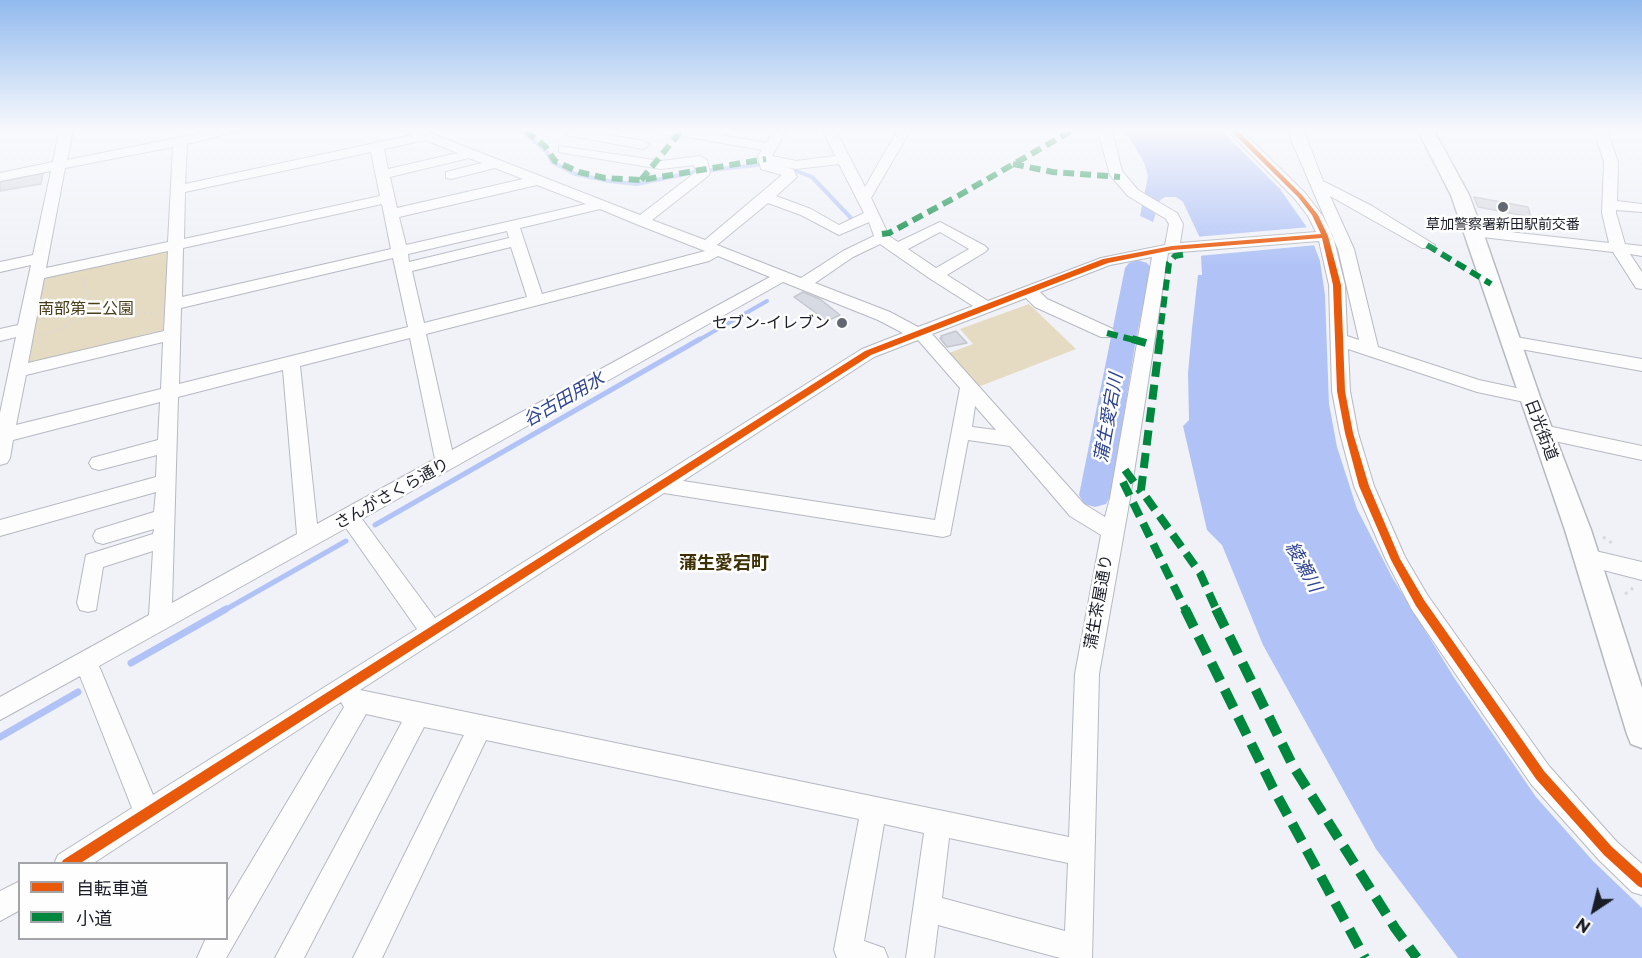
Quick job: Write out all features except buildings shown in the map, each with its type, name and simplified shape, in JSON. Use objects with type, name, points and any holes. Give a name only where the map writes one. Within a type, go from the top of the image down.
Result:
[{"type":"main road","name":"日光街道","points":[[1450,176],[1473,232],[1542,432],[1594,547],[1640,721]]},
{"type":"street","points":[[0,458],[56,176]]},
{"type":"street","points":[[160,621],[164,482],[172,334],[169,308],[177,244],[179,176]]},
{"type":"street","points":[[180,189],[245,176]]},
{"type":"street","points":[[380,176],[402,268],[407,331],[446,464]]},
{"type":"street","points":[[526,176],[641,221],[709,251],[783,276],[919,332],[1077,510],[1112,531]]},
{"type":"street","points":[[641,221],[707,176]]},
{"type":"street","points":[[3,436],[407,331],[536,300],[709,251],[789,176]]},
{"type":"street","points":[[852,176],[882,234],[881,238]]},
{"type":"street","points":[[863,197],[870,191],[878,176]]},
{"type":"street","name":"蒲生茶屋通り","points":[[1078,953],[1087,674],[1112,531],[1176,224],[1172,216],[1161,208],[1139,198],[1118,176]]},
{"type":"street","points":[[1279,176],[1315,215],[1319,236],[1337,285],[1341,391],[1356,465],[1376,517],[1420,603],[1540,775],[1608,851],[1642,882]]},
{"type":"street","points":[[1314,176],[1346,249],[1370,350]]},
{"type":"street","points":[[1610,176],[1609,205],[1618,248],[1642,284]]},
{"type":"street","points":[[37,275],[202,239],[538,180]]},
{"type":"street","points":[[1318,184],[1367,209],[1427,245]]},
{"type":"street","points":[[766,197],[806,212],[839,231],[872,215]]},
{"type":"street","points":[[169,308],[600,205]]},
{"type":"street","points":[[1609,205],[1642,208]]},
{"type":"street","points":[[512,225],[536,300]]},
{"type":"street","points":[[897,249],[940,226],[980,249],[935,275]]},
{"type":"street","points":[[1473,232],[1642,250]]},
{"type":"street","points":[[70,862],[147,812],[352,694],[431,630],[868,353],[1106,261],[1171,248],[1319,236]]},
{"type":"street","points":[[881,238],[987,308]]},
{"type":"street","points":[[802,284],[881,238]]},
{"type":"street","points":[[402,268],[517,241]]},
{"type":"street","points":[[0,267],[40,258]]},
{"type":"street","name":"さんがさくら通り","points":[[0,709],[783,276]]},
{"type":"street","points":[[1029,291],[1041,303],[1107,333]]},
{"type":"street","points":[[0,335],[27,328]]},
{"type":"street","points":[[18,371],[172,334]]},
{"type":"street","points":[[1340,340],[1477,386],[1529,397]]},
{"type":"street","points":[[1510,342],[1642,365]]},
{"type":"street","points":[[291,362],[308,540]]},
{"type":"street","points":[[659,485],[944,529],[969,387]]},
{"type":"street","points":[[1542,432],[1642,453]]},
{"type":"street","points":[[962,433],[1016,440]]},
{"type":"street","points":[[99,463],[167,445]]},
{"type":"street","points":[[4,526],[164,482]]},
{"type":"street","points":[[349,517],[431,630]]},
{"type":"street","points":[[103,536],[163,528]]},
{"type":"street","points":[[88,603],[93,561],[163,528]]},
{"type":"street","points":[[1594,547],[1639,578]]},
{"type":"street","points":[[86,662],[147,812]]},
{"type":"street","points":[[352,694],[419,712],[1081,853]]},
{"type":"street","points":[[228,927],[352,694]]},
{"type":"street","points":[[289,958],[419,712]]},
{"type":"street","points":[[367,958],[481,725]]},
{"type":"street","points":[[874,809],[848,950],[874,958]]},
{"type":"street","points":[[920,958],[938,824]]},
{"type":"street","points":[[0,907],[18,895]]},
{"type":"street","points":[[927,909],[1078,953]]},
{"type":"street","points":[[211,958],[221,940]]},
{"type":"path","points":[[75,267],[74,273],[82,275],[94,311]]},
{"type":"path","points":[[50,332],[94,311],[169,308]]},
{"type":"path","points":[[1594,547],[1621,551]]},
{"type":"path","points":[[1625,594],[1639,578]]},
{"type":"green space","name":"南部第二公園","points":[[171,248],[163,330],[24,365],[43,277]]},
{"type":"green space","points":[[1029,304],[1076,349],[978,387],[949,353],[973,344],[960,329]]},
{"type":"water","name":"綾瀬川","points":[[1148,176],[1267,176],[1280,189],[1308,229],[1320,261],[1325,295],[1329,404],[1337,447],[1357,509],[1392,577],[1455,679],[1536,797],[1593,861],[1642,908],[1642,958],[1458,958],[1376,849],[1263,645],[1222,545],[1207,530],[1183,426],[1189,420],[1188,373],[1198,275],[1202,275],[1200,238],[1183,202],[1176,197],[1165,197],[1160,200],[1153,222],[1140,216]]},
{"type":"pier","points":[[1310,227],[1317,245],[1198,256],[1195,237]]},
{"type":"waterway","points":[[583,176],[637,184],[677,176]]},
{"type":"waterway","points":[[809,176],[851,218]]},
{"type":"waterway","name":"蒲生愛宕川","points":[[1124,336],[1138,268]]},
{"type":"waterway","name":"谷古田用水","points":[[697,341],[767,301]]},
{"type":"waterway","name":"谷古田用水","points":[[375,525],[700,339]]},
{"type":"waterway","name":"蒲生愛宕川","points":[[1095,495],[1123,341]]},
{"type":"waterway","name":"谷古田用水","points":[[223,611],[346,541]]},
{"type":"waterway","name":"谷古田用水","points":[[131,663],[226,609]]},
{"type":"waterway","name":"谷古田用水","points":[[0,737],[78,692]]},
{"type":"marked path","points":[[595,176],[641,180],[667,176]]},
{"type":"marked path","points":[[641,180],[645,176]]},
{"type":"marked path","points":[[882,234],[889,233],[993,176]]},
{"type":"marked path","points":[[1103,176],[1120,177]]},
{"type":"marked path","points":[[1427,245],[1491,284]]},
{"type":"marked path","points":[[1187,254],[1175,256],[1169,263],[1141,490],[1200,573],[1237,655],[1293,766],[1395,928],[1417,958]]},
{"type":"marked path","points":[[1107,333],[1146,343]]},
{"type":"marked path","points":[[1125,470],[1141,492]]},
{"type":"marked path","points":[[1123,482],[1273,788],[1365,958]]},
{"type":"cycle path","points":[[1279,176],[1315,215],[1325,236],[1337,285],[1341,391],[1349,433],[1364,486],[1396,560],[1420,603],[1540,775],[1608,851],[1642,882]]},
{"type":"cycle path","points":[[70,862],[868,353],[1106,261],[1172,248],[1325,236]]},
{"type":"place","name":"草加警察署新田駅前交番","points":[[1503,207]]},
{"type":"place","name":"セブン-イレブン","points":[[842,323]]},
{"type":"district","name":"蒲生愛宕町","points":[[724,564]]}]
